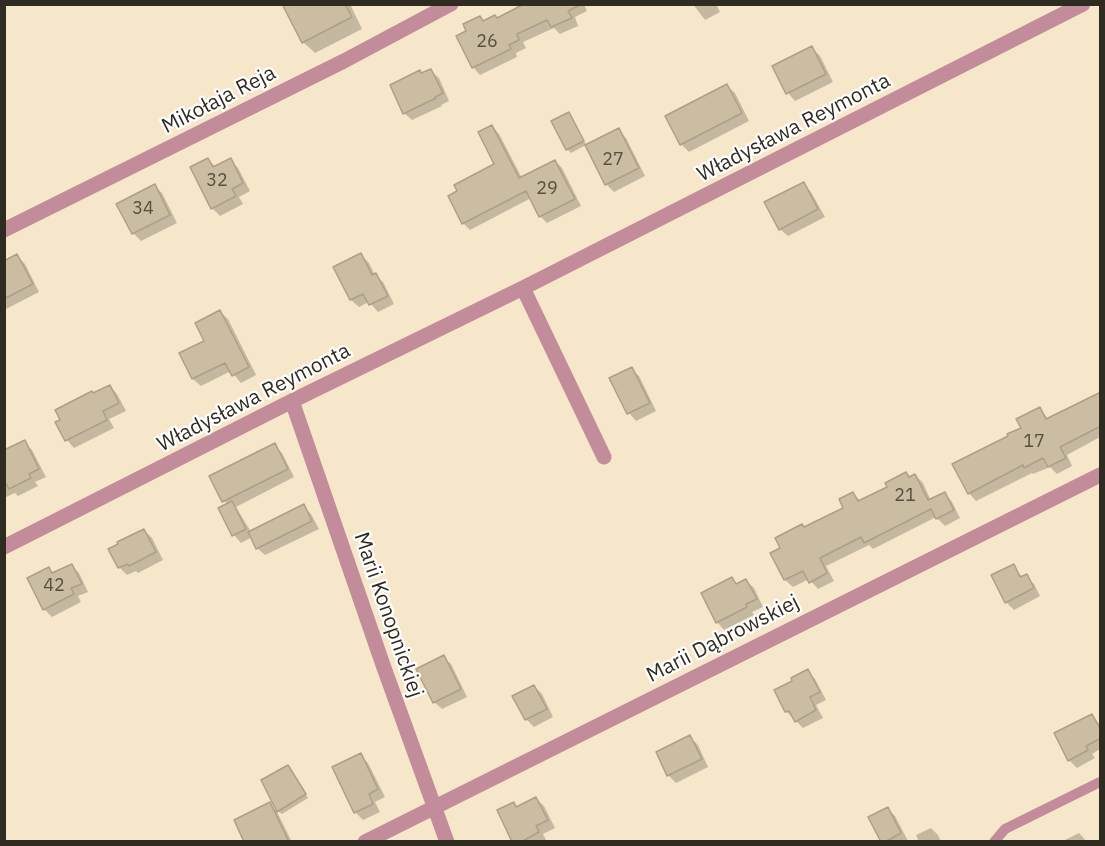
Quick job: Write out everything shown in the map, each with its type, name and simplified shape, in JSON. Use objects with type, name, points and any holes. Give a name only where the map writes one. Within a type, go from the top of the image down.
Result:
[{"type":"street","name":"Mikołaja Reja","points":[[4,230],[333,66],[451,4]]},
{"type":"street","name":"Władysława Reymonta","points":[[4,547],[292,401],[523,288],[1083,4]]},
{"type":"street","points":[[523,288],[604,457]]},
{"type":"street","name":"Marii Konopnickiej","points":[[292,401],[447,842]]},
{"type":"street","name":"Marii Dąbrowskiej","points":[[365,842],[1101,475]]},
{"type":"lane","points":[[994,842],[1005,829],[1101,782]]},
{"type":"building","points":[[282,4],[345,4],[352,17],[302,43]]},
{"type":"building","points":[[524,4],[582,4],[568,11],[572,18],[551,27],[547,20],[517,34],[519,40],[509,45],[511,49],[472,68],[456,36],[466,31],[463,24],[480,16],[483,21],[495,15],[497,18]]},
{"type":"building","points":[[812,46],[826,74],[786,94],[772,66]]},
{"type":"building","points":[[431,69],[443,93],[403,114],[390,85],[420,70],[421,73]]},
{"type":"building","points":[[727,84],[742,113],[680,145],[665,116]]},
{"type":"building","points":[[569,112],[584,141],[566,150],[551,121]]},
{"type":"building","points":[[492,125],[519,178],[555,160],[575,199],[539,217],[526,191],[462,224],[448,196],[457,191],[454,185],[494,164],[478,132]]},
{"type":"building","points":[[619,128],[639,168],[605,185],[585,145]]},
{"type":"building","points":[[208,158],[213,167],[231,158],[243,183],[232,189],[236,196],[211,209],[190,167]]},
{"type":"building","points":[[804,182],[818,209],[779,230],[764,202]]},
{"type":"building","points":[[155,184],[170,215],[132,234],[116,204]]},
{"type":"building","points":[[361,253],[372,275],[376,273],[388,296],[369,305],[363,294],[350,300],[333,267]]},
{"type":"building","points":[[17,254],[33,284],[4,299],[4,261]]},
{"type":"building","points":[[220,310],[249,367],[232,376],[225,363],[192,379],[179,353],[204,341],[195,323]]},
{"type":"building","points":[[632,367],[650,403],[627,414],[609,378]]},
{"type":"building","points":[[110,385],[119,403],[103,411],[107,420],[65,441],[55,422],[60,420],[55,410],[92,391],[93,393]]},
{"type":"building","points":[[1101,392],[1101,426],[1060,447],[1066,458],[1048,467],[1043,458],[1024,468],[1023,465],[968,494],[952,464],[1021,428],[1016,419],[1040,407],[1046,419]]},
{"type":"building","points":[[25,440],[39,469],[29,474],[31,478],[9,489],[4,480],[4,450]]},
{"type":"building","points":[[275,443],[288,469],[222,502],[209,476]]},
{"type":"building","points":[[906,472],[909,477],[915,474],[928,500],[945,492],[954,510],[936,519],[931,509],[864,543],[861,537],[820,558],[827,573],[809,583],[803,571],[784,580],[770,553],[780,548],[775,538],[802,524],[804,527],[843,508],[839,499],[853,492],[858,501],[887,487],[885,483]]},
{"type":"building","points":[[232,501],[246,529],[232,536],[218,508]]},
{"type":"building","points":[[304,504],[312,521],[256,549],[248,532]]},
{"type":"building","points":[[144,529],[156,552],[129,566],[128,564],[118,568],[108,549]]},
{"type":"building","points":[[72,564],[82,584],[71,588],[74,594],[43,610],[27,578],[49,567],[52,573]]},
{"type":"building","points":[[1014,564],[1020,577],[1027,574],[1034,588],[1005,603],[991,575]]},
{"type":"building","points":[[732,577],[736,584],[746,579],[757,599],[746,604],[747,607],[716,623],[701,593]]},
{"type":"building","points":[[444,655],[461,689],[433,703],[416,669]]},
{"type":"building","points":[[808,669],[820,692],[810,697],[816,710],[795,722],[789,711],[785,712],[774,690],[792,681],[791,678]]},
{"type":"building","points":[[534,685],[547,709],[525,720],[512,696]]},
{"type":"building","points":[[1092,714],[1101,730],[1101,738],[1086,746],[1088,750],[1068,761],[1054,733]]},
{"type":"building","points":[[690,735],[702,759],[667,776],[656,752]]},
{"type":"building","points":[[361,753],[378,789],[369,794],[373,804],[354,813],[332,767]]},
{"type":"building","points":[[288,765],[306,794],[277,812],[261,780]]},
{"type":"building","points":[[536,797],[548,820],[536,826],[539,832],[521,842],[512,842],[497,810],[514,802],[516,807]]},
{"type":"building","points":[[270,802],[289,842],[244,842],[234,820]]},
{"type":"building","points":[[888,807],[901,833],[881,842],[868,817]]}]
